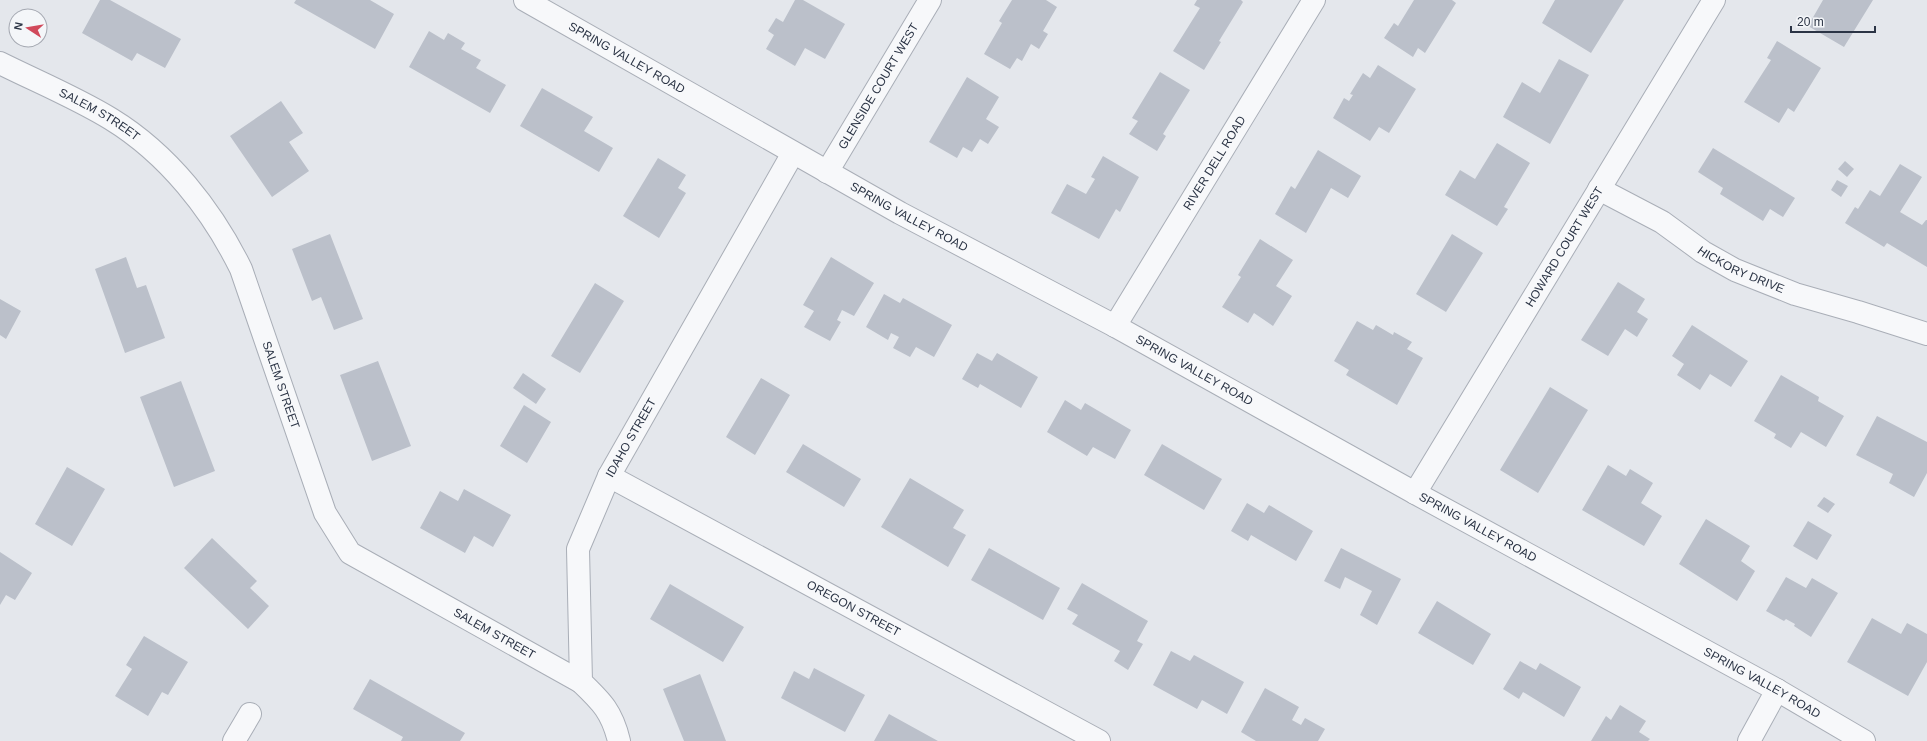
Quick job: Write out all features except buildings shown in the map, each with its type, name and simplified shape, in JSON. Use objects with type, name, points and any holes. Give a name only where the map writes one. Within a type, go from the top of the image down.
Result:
[{"type":"street","name":"SPRING VALLEY ROAD","points":[[525,0],[900,213],[1115,326],[1415,493],[1777,690],[1864,741]]},
{"type":"street","name":"GLENSIDE COURT WEST","points":[[827,172],[930,0]]},
{"type":"street","name":"RIVER DELL ROAD","points":[[1115,326],[1314,0]]},
{"type":"street","name":"HOWARD COURT WEST","points":[[1415,493],[1714,0]]},
{"type":"street","name":"SALEM STREET","points":[[0,63],[111,119],[146,145],[173,171],[206,210],[230,247],[241,268],[325,513],[350,553],[581,682]]},
{"type":"street","name":"IDAHO STREET","points":[[581,682],[578,549],[609,476],[793,153]]},
{"type":"street","name":"HICKORY DRIVE","points":[[1599,189],[1662,222],[1703,252],[1735,270],[1795,294],[1927,334]]},
{"type":"street","name":"OREGON STREET","points":[[609,476],[1099,741]]},
{"type":"street","points":[[581,682],[602,702],[615,723],[619,741]]},
{"type":"street","points":[[1750,741],[1777,690]]},
{"type":"street","points":[[234,741],[250,714]]}]
